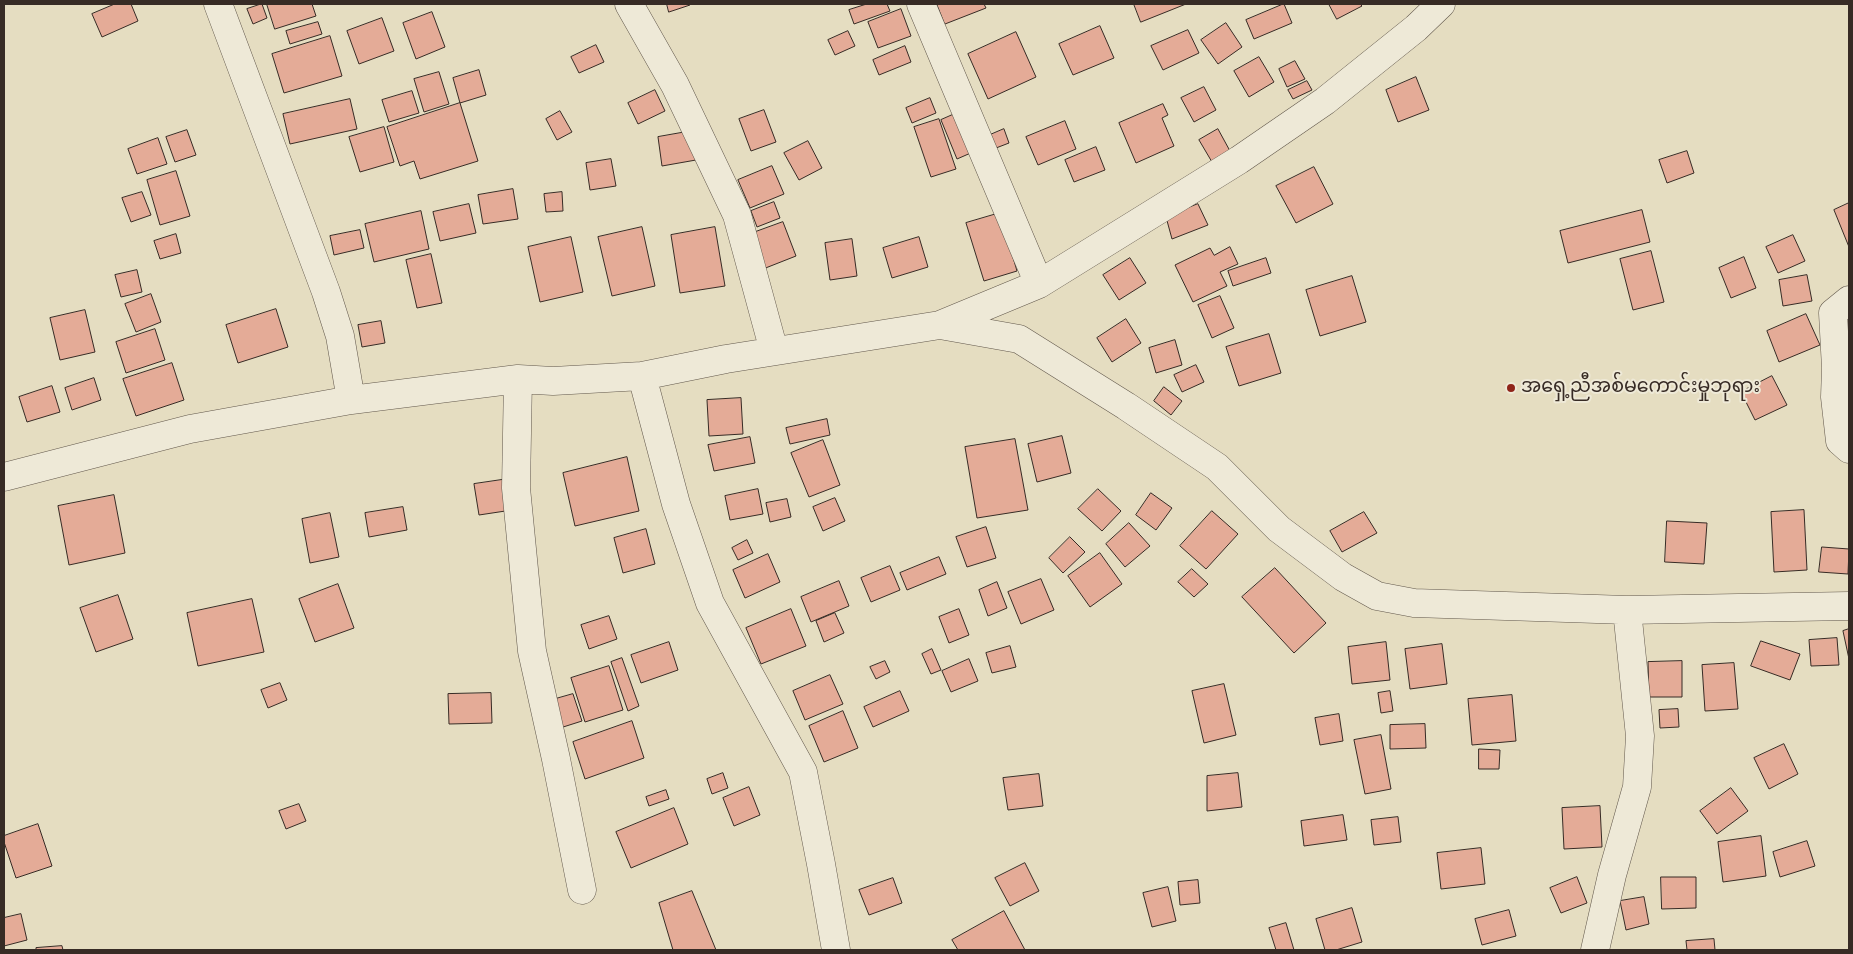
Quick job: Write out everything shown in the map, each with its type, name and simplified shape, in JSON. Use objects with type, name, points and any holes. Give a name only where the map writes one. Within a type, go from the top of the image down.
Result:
[{"type":"street","points":[[218,4],[326,292],[340,336],[350,400]]},
{"type":"street","points":[[629,4],[675,85],[737,215],[774,351]]},
{"type":"street","points":[[921,4],[1039,284]]},
{"type":"street","points":[[4,477],[190,429],[350,400],[518,379],[553,381],[642,376],[726,359],[940,325],[1039,284],[1239,160],[1325,101],[1416,28],[1441,4]]},
{"type":"street","points":[[1849,300],[1833,313],[1836,368],[1835,397],[1840,441],[1849,449]]},
{"type":"street","points":[[940,325],[1018,339],[1027,344],[1126,406],[1217,467],[1280,529],[1343,577],[1377,596],[1414,603],[1627,610],[1849,606]]},
{"type":"street","points":[[642,376],[676,504],[710,603],[803,772],[836,950]]},
{"type":"street","points":[[518,379],[516,488],[532,651],[582,890]]},
{"type":"street","points":[[1595,950],[1612,875],[1637,787],[1640,736],[1627,610]]},
{"type":"building","points":[[115,4],[131,4],[138,21],[102,37],[92,14]]},
{"type":"building","points":[[262,4],[267,18],[253,24],[247,9]]},
{"type":"building","points":[[267,4],[312,4],[316,16],[275,29]]},
{"type":"building","points":[[667,4],[689,4],[690,5],[669,12]]},
{"type":"building","points":[[867,4],[887,4],[890,11],[854,24],[849,10]]},
{"type":"building","points":[[937,4],[984,4],[986,8],[945,24]]},
{"type":"building","points":[[1134,4],[1186,4],[1141,22]]},
{"type":"building","points":[[1284,4],[1292,23],[1254,39],[1246,20]]},
{"type":"building","points":[[1329,4],[1360,4],[1362,6],[1337,19]]},
{"type":"building","points":[[901,9],[911,36],[878,48],[868,22]]},
{"type":"building","points":[[432,12],[445,47],[416,59],[403,23]]},
{"type":"building","points":[[382,18],[394,51],[359,64],[347,31]]},
{"type":"building","points":[[318,22],[322,34],[290,44],[286,31]]},
{"type":"building","points":[[1226,23],[1242,47],[1218,64],[1201,40]]},
{"type":"building","points":[[1100,26],[1114,58],[1073,75],[1059,44]]},
{"type":"building","points":[[1188,30],[1199,53],[1163,70],[1151,46]]},
{"type":"building","points":[[848,31],[855,46],[835,55],[828,40]]},
{"type":"building","points":[[1016,32],[1036,77],[988,99],[968,54]]},
{"type":"building","points":[[330,36],[342,76],[284,93],[272,54]]},
{"type":"building","points":[[596,45],[604,62],[579,73],[571,57]]},
{"type":"building","points":[[905,46],[911,62],[879,75],[873,60]]},
{"type":"building","points":[[1259,57],[1274,82],[1249,97],[1234,71]]},
{"type":"building","points":[[1295,61],[1305,79],[1287,87],[1279,69]]},
{"type":"building","points":[[479,70],[486,95],[460,103],[453,78]]},
{"type":"building","points":[[439,72],[449,104],[424,112],[414,79]]},
{"type":"building","points":[[1416,77],[1429,110],[1398,122],[1386,90]]},
{"type":"building","points":[[1307,81],[1312,90],[1293,99],[1288,90]]},
{"type":"building","points":[[1204,87],[1216,110],[1194,122],[1181,98]]},
{"type":"building","points":[[655,90],[665,111],[638,124],[628,103]]},
{"type":"building","points":[[412,91],[419,113],[389,122],[382,100]]},
{"type":"building","points":[[930,98],[936,113],[912,123],[906,108]]},
{"type":"building","points":[[350,99],[357,129],[290,144],[283,114]]},
{"type":"building","points":[[460,103],[478,161],[420,179],[414,161],[400,166],[387,127]]},
{"type":"building","points":[[1163,104],[1168,115],[1162,118],[1174,146],[1136,163],[1119,123]]},
{"type":"building","points":[[764,110],[776,142],[751,151],[739,119]]},
{"type":"building","points":[[560,111],[572,132],[557,140],[546,119]]},
{"type":"building","points":[[957,113],[973,152],[957,159],[941,120]]},
{"type":"building","points":[[939,119],[956,169],[931,177],[914,127]]},
{"type":"building","points":[[1065,121],[1076,149],[1038,165],[1026,137]]},
{"type":"building","points":[[384,127],[394,162],[360,172],[349,137]]},
{"type":"building","points":[[1004,129],[1009,143],[996,148],[990,135]]},
{"type":"building","points":[[1218,129],[1230,151],[1212,162],[1199,140]]},
{"type":"building","points":[[187,130],[196,155],[175,162],[166,137]]},
{"type":"building","points":[[692,131],[696,160],[662,166],[658,137]]},
{"type":"building","points":[[158,138],[167,164],[137,174],[128,149]]},
{"type":"building","points":[[808,141],[822,168],[799,180],[784,153]]},
{"type":"building","points":[[1096,147],[1105,170],[1074,182],[1065,160]]},
{"type":"building","points":[[1687,151],[1694,173],[1667,183],[1659,160]]},
{"type":"building","points":[[611,159],[616,186],[590,190],[586,163]]},
{"type":"building","points":[[772,166],[784,194],[750,208],[738,180]]},
{"type":"building","points":[[1314,167],[1333,204],[1296,223],[1276,186]]},
{"type":"building","points":[[176,171],[190,216],[160,225],[147,180]]},
{"type":"building","points":[[513,189],[518,219],[483,224],[478,195]]},
{"type":"building","points":[[142,192],[151,215],[131,222],[122,198]]},
{"type":"building","points":[[562,192],[563,211],[546,212],[544,194]]},
{"type":"building","points":[[774,202],[780,218],[757,227],[751,211]]},
{"type":"building","points":[[1849,203],[1849,247],[1834,210]]},
{"type":"building","points":[[469,204],[476,233],[440,241],[433,212]]},
{"type":"building","points":[[1198,204],[1208,225],[1172,239],[1166,217]]},
{"type":"building","points":[[1642,210],[1650,242],[1568,263],[1560,231]]},
{"type":"building","points":[[421,211],[429,249],[374,262],[365,224]]},
{"type":"building","points":[[1000,213],[1017,271],[984,281],[966,223]]},
{"type":"building","points":[[783,222],[796,256],[763,269],[750,234]]},
{"type":"building","points":[[642,227],[655,286],[612,296],[598,237]]},
{"type":"building","points":[[715,227],[725,286],[680,293],[671,235]]},
{"type":"building","points":[[360,230],[364,248],[334,255],[330,236]]},
{"type":"building","points":[[176,234],[181,253],[160,259],[154,241]]},
{"type":"building","points":[[1793,235],[1805,261],[1778,273],[1766,247]]},
{"type":"building","points":[[571,237],[583,292],[540,302],[528,247]]},
{"type":"building","points":[[919,237],[928,267],[892,278],[883,248]]},
{"type":"building","points":[[852,239],[857,276],[830,280],[825,243]]},
{"type":"building","points":[[1230,247],[1238,264],[1220,272],[1227,286],[1193,302],[1175,265],[1210,248],[1214,255]]},
{"type":"building","points":[[1651,251],[1664,302],[1633,310],[1620,259]]},
{"type":"building","points":[[431,254],[442,303],[417,308],[406,260]]},
{"type":"building","points":[[1744,257],[1756,288],[1731,298],[1719,268]]},
{"type":"building","points":[[1130,258],[1146,283],[1119,300],[1103,275]]},
{"type":"building","points":[[1266,258],[1271,273],[1233,286],[1228,271]]},
{"type":"building","points":[[137,270],[142,292],[121,297],[115,275]]},
{"type":"building","points":[[1807,275],[1812,301],[1783,306],[1779,280]]},
{"type":"building","points":[[1352,276],[1366,322],[1320,336],[1306,290]]},
{"type":"building","points":[[151,294],[161,322],[136,332],[125,304]]},
{"type":"building","points":[[1220,296],[1234,328],[1212,338],[1198,305]]},
{"type":"building","points":[[276,309],[288,347],[238,363],[226,325]]},
{"type":"building","points":[[85,310],[95,352],[60,360],[50,318]]},
{"type":"building","points":[[1806,314],[1820,345],[1779,362],[1767,331]]},
{"type":"building","points":[[1126,319],[1141,343],[1112,362],[1097,338]]},
{"type":"building","points":[[381,321],[385,343],[362,347],[358,325]]},
{"type":"building","points":[[155,329],[165,360],[126,373],[116,342]]},
{"type":"building","points":[[1269,334],[1281,373],[1239,386],[1226,347]]},
{"type":"building","points":[[1175,340],[1182,365],[1156,373],[1149,348]]},
{"type":"building","points":[[172,363],[184,400],[136,416],[123,379]]},
{"type":"building","points":[[1196,365],[1204,382],[1182,392],[1174,375]]},
{"type":"building","points":[[1772,376],[1787,405],[1755,420],[1741,392]]},
{"type":"building","points":[[94,378],[101,400],[72,410],[65,388]]},
{"type":"building","points":[[52,386],[60,412],[27,422],[19,397]]},
{"type":"building","points":[[1164,387],[1182,401],[1171,415],[1154,401]]},
{"type":"building","points":[[741,398],[743,434],[709,436],[707,400]]},
{"type":"building","points":[[827,419],[830,435],[790,444],[786,428]]},
{"type":"building","points":[[1062,436],[1071,473],[1037,482],[1028,444]]},
{"type":"building","points":[[750,437],[755,463],[714,471],[708,445]]},
{"type":"building","points":[[1015,439],[1028,510],[977,518],[965,447]]},
{"type":"building","points":[[823,440],[840,485],[809,497],[791,453]]},
{"type":"building","points":[[627,457],[639,511],[575,526],[563,473]]},
{"type":"building","points":[[508,479],[512,510],[479,515],[474,484]]},
{"type":"building","points":[[758,489],[763,514],[730,520],[725,496]]},
{"type":"building","points":[[1098,489],[1121,511],[1102,531],[1078,509]]},
{"type":"building","points":[[1151,493],[1172,508],[1156,530],[1136,515]]},
{"type":"building","points":[[114,495],[125,553],[69,565],[58,506]]},
{"type":"building","points":[[835,498],[845,521],[823,531],[813,507]]},
{"type":"building","points":[[787,499],[791,517],[770,522],[766,503]]},
{"type":"building","points":[[403,507],[407,530],[369,537],[365,513]]},
{"type":"building","points":[[1804,510],[1807,570],[1774,572],[1771,512]]},
{"type":"building","points":[[1212,511],[1238,534],[1206,569],[1180,546]]},
{"type":"building","points":[[1364,512],[1377,533],[1342,552],[1330,531]]},
{"type":"building","points":[[330,513],[339,557],[310,563],[302,519]]},
{"type":"building","points":[[1667,521],[1707,523],[1704,564],[1665,562]]},
{"type":"building","points":[[1129,523],[1150,546],[1125,567],[1106,544]]},
{"type":"building","points":[[986,527],[996,558],[967,567],[956,537]]},
{"type":"building","points":[[646,529],[655,564],[623,573],[614,538]]},
{"type":"building","points":[[1070,537],[1085,552],[1063,573],[1049,558]]},
{"type":"building","points":[[747,540],[753,553],[738,560],[732,548]]},
{"type":"building","points":[[1822,547],[1849,549],[1848,574],[1819,572]]},
{"type":"building","points":[[1100,553],[1122,584],[1090,607],[1068,576]]},
{"type":"building","points":[[768,554],[780,582],[745,598],[733,570]]},
{"type":"building","points":[[939,557],[946,574],[907,590],[900,573]]},
{"type":"building","points":[[890,566],[900,590],[871,602],[861,578]]},
{"type":"building","points":[[1275,568],[1326,623],[1294,653],[1242,597]]},
{"type":"building","points":[[1192,569],[1208,584],[1194,597],[1178,582]]},
{"type":"building","points":[[1041,579],[1054,610],[1021,624],[1008,592]]},
{"type":"building","points":[[839,581],[849,606],[811,622],[801,597]]},
{"type":"building","points":[[997,582],[1007,608],[988,616],[979,590]]},
{"type":"building","points":[[338,584],[354,628],[315,642],[299,599]]},
{"type":"building","points":[[118,595],[133,639],[96,652],[80,608]]},
{"type":"building","points":[[252,599],[264,652],[198,666],[187,613]]},
{"type":"building","points":[[791,609],[806,646],[761,664],[746,628]]},
{"type":"building","points":[[959,609],[969,635],[949,643],[939,617]]},
{"type":"building","points":[[835,613],[844,633],[824,642],[816,621]]},
{"type":"building","points":[[609,616],[617,639],[589,649],[581,625]]},
{"type":"building","points":[[1849,629],[1849,659],[1843,631]]},
{"type":"building","points":[[1837,638],[1839,665],[1811,666],[1809,640]]},
{"type":"building","points":[[1761,641],[1800,654],[1790,680],[1751,666]]},
{"type":"building","points":[[669,642],[678,670],[641,683],[631,655]]},
{"type":"building","points":[[1386,642],[1390,680],[1352,684],[1348,647]]},
{"type":"building","points":[[1442,644],[1447,684],[1410,689],[1405,649]]},
{"type":"building","points":[[1010,646],[1016,667],[992,673],[986,653]]},
{"type":"building","points":[[932,649],[941,670],[931,674],[922,654]]},
{"type":"building","points":[[622,658],[639,706],[628,711],[611,662]]},
{"type":"building","points":[[969,659],[978,681],[951,692],[942,671]]},
{"type":"building","points":[[885,661],[890,672],[876,679],[870,667]]},
{"type":"building","points":[[1682,661],[1682,697],[1649,697],[1648,662]]},
{"type":"building","points":[[1734,663],[1738,709],[1705,711],[1702,665]]},
{"type":"building","points":[[609,666],[623,710],[585,722],[571,678]]},
{"type":"building","points":[[830,675],[843,704],[805,720],[793,691]]},
{"type":"building","points":[[280,683],[287,700],[268,708],[261,690]]},
{"type":"building","points":[[1224,684],[1236,735],[1204,743],[1192,691]]},
{"type":"building","points":[[900,691],[909,711],[873,727],[864,707]]},
{"type":"building","points":[[1390,691],[1393,711],[1381,713],[1378,693]]},
{"type":"building","points":[[491,693],[492,723],[449,724],[448,694]]},
{"type":"building","points":[[573,694],[582,721],[560,728],[552,700]]},
{"type":"building","points":[[1512,695],[1516,741],[1472,745],[1468,699]]},
{"type":"building","points":[[1678,709],[1679,727],[1660,728],[1659,710]]},
{"type":"building","points":[[843,711],[858,748],[824,762],[809,726]]},
{"type":"building","points":[[1339,714],[1343,741],[1320,745],[1315,718]]},
{"type":"building","points":[[632,721],[644,758],[585,779],[573,742]]},
{"type":"building","points":[[1425,724],[1426,748],[1390,749],[1390,725]]},
{"type":"building","points":[[1381,735],[1391,789],[1365,794],[1354,740]]},
{"type":"building","points":[[1784,744],[1798,774],[1769,789],[1754,758]]},
{"type":"building","points":[[1479,749],[1500,750],[1499,769],[1479,769]]},
{"type":"building","points":[[723,773],[728,788],[712,794],[707,779]]},
{"type":"building","points":[[1238,773],[1242,807],[1207,811],[1207,776]]},
{"type":"building","points":[[1039,774],[1043,806],[1008,810],[1003,778]]},
{"type":"building","points":[[749,787],[760,815],[734,826],[723,798]]},
{"type":"building","points":[[1731,788],[1748,811],[1717,834],[1700,811]]},
{"type":"building","points":[[666,790],[669,799],[649,806],[646,797]]},
{"type":"building","points":[[299,804],[306,821],[286,829],[279,811]]},
{"type":"building","points":[[1600,806],[1602,847],[1564,849],[1562,808]]},
{"type":"building","points":[[674,808],[688,844],[631,868],[616,832]]},
{"type":"building","points":[[1343,815],[1347,840],[1304,846],[1301,821]]},
{"type":"building","points":[[1398,817],[1401,842],[1374,845],[1371,820]]},
{"type":"building","points":[[38,824],[52,866],[16,878],[4,842],[4,836]]},
{"type":"building","points":[[1761,836],[1766,876],[1723,882],[1718,842]]},
{"type":"building","points":[[1807,841],[1815,866],[1780,877],[1773,852]]},
{"type":"building","points":[[1481,848],[1485,884],[1441,889],[1437,853]]},
{"type":"building","points":[[1025,863],[1039,891],[1010,906],[995,878]]},
{"type":"building","points":[[1577,877],[1587,903],[1561,913],[1550,888]]},
{"type":"building","points":[[1661,877],[1696,877],[1696,908],[1662,909]]},
{"type":"building","points":[[893,878],[902,903],[869,915],[859,890]]},
{"type":"building","points":[[1198,880],[1200,903],[1180,905],[1178,882]]},
{"type":"building","points":[[1168,887],[1176,921],[1152,927],[1143,893]]},
{"type":"building","points":[[692,891],[716,950],[673,950],[659,903]]},
{"type":"building","points":[[1644,897],[1649,924],[1626,930],[1620,901]]},
{"type":"building","points":[[1352,908],[1362,942],[1336,950],[1325,950],[1316,919]]},
{"type":"building","points":[[1509,910],[1516,936],[1482,945],[1475,919]]},
{"type":"building","points":[[1004,911],[1025,950],[958,950],[952,940]]},
{"type":"building","points":[[21,914],[27,940],[4,946],[4,918]]},
{"type":"building","points":[[1286,923],[1294,950],[1276,950],[1269,928]]},
{"type":"building","points":[[1714,939],[1715,950],[1687,950],[1686,941]]},
{"type":"building","points":[[62,946],[63,950],[36,950],[36,948]]},
{"type":"place","name":"အရှေ့ညီအစ်မကောင်းမှုဘုရား","points":[[1511,388]]}]
